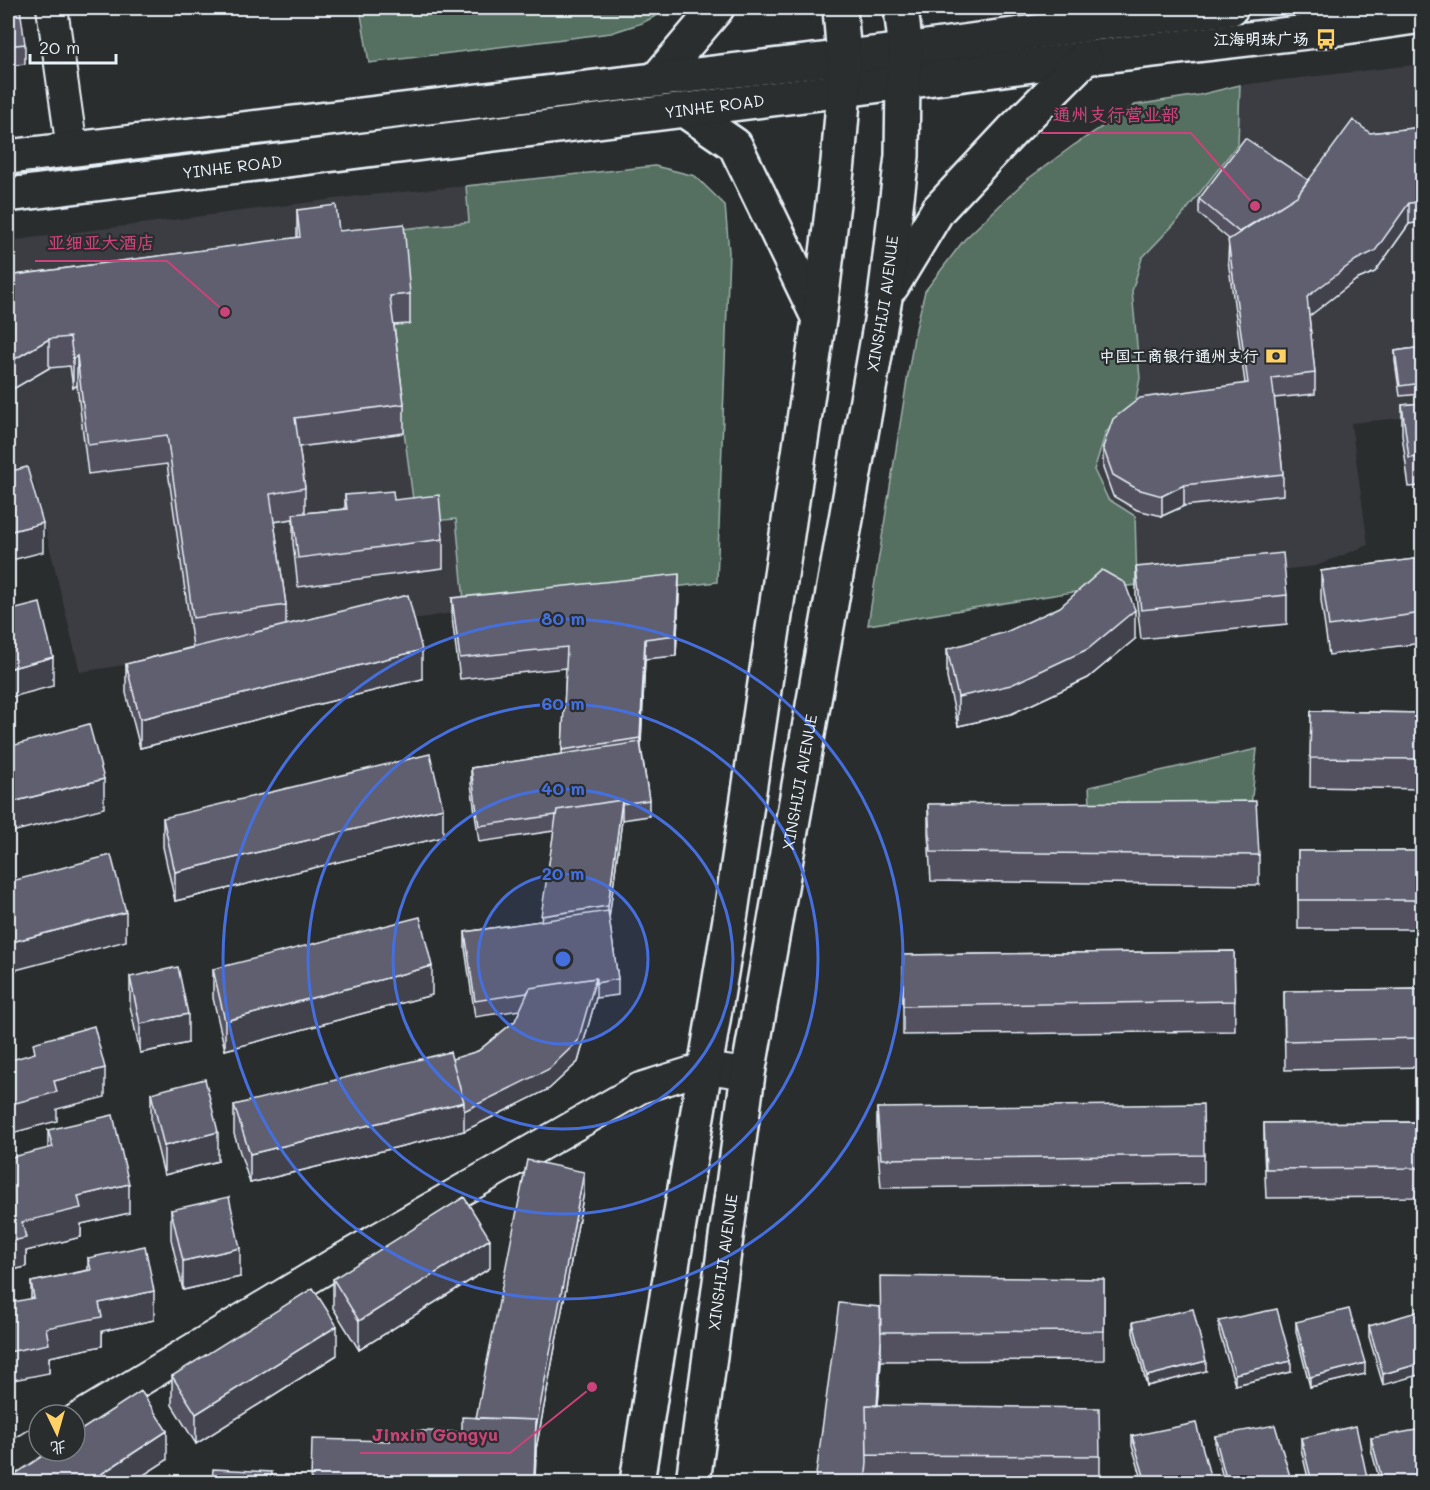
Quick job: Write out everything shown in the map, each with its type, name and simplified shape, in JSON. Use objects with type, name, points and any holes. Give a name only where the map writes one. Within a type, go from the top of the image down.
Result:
[{"type":"main road","points":[[656,80],[717,8]]},
{"type":"main road","points":[[637,1482],[730,919],[819,318],[838,162],[844,90],[840,8]]},
{"type":"main road","points":[[901,8],[906,50]]},
{"type":"main road","points":[[1068,8],[1100,23]]},
{"type":"main road","name":"YINHE ROAD","points":[[8,157],[844,58],[1100,23],[1231,8]]},
{"type":"main road","name":"YINHE ROAD","points":[[8,195],[1422,16]]},
{"type":"main road","name":"XINSHIJI AVENUE","points":[[693,1482],[748,1074],[885,298],[902,156],[906,50]]},
{"type":"main road","points":[[885,298],[938,210],[1085,58]]},
{"type":"main road","points":[[684,110],[735,145],[819,318]]},
{"type":"street","points":[[52,8],[72,149]]},
{"type":"street","points":[[87,1413],[337,1262],[640,1088],[705,1068],[748,1074]]},
{"type":"street","points":[[8,1461],[27,1449]]},
{"type":"shaded area","points":[[1422,64],[1422,416],[1351,423],[1368,545],[1316,566],[1137,585],[1135,516],[1108,499],[1094,470],[1106,432],[1134,410],[1140,378],[1132,291],[1142,258],[1181,217],[1238,144],[1240,85]]},
{"type":"shaded area","points":[[466,186],[470,222],[384,231],[410,324],[391,325],[416,522],[456,519],[465,611],[80,672],[34,483],[8,488],[8,241],[358,196]]},
{"type":"green space","points":[[360,8],[671,8],[642,23],[611,33],[369,63]]},
{"type":"green space","points":[[1240,85],[1238,144],[1181,217],[1142,258],[1132,291],[1140,378],[1134,410],[1106,432],[1094,470],[1108,499],[1135,516],[1137,585],[1066,593],[868,625],[914,337],[925,291],[964,240],[1025,181],[1135,105],[1199,95]]},
{"type":"green space","points":[[655,166],[695,176],[725,205],[729,252],[717,582],[465,611],[456,519],[416,522],[390,325],[410,323],[383,231],[469,222],[466,186]]},
{"type":"green space","points":[[1257,749],[1250,816],[1091,820],[1089,787]]},
{"type":"building","points":[[8,8],[20,8],[25,44],[8,46]]},
{"type":"building","name":"中国工商银行通州支行","points":[[1353,120],[1370,133],[1422,127],[1422,202],[1409,203],[1375,251],[1356,260],[1307,297],[1315,373],[1272,378],[1283,474],[1184,485],[1162,496],[1137,489],[1113,475],[1103,447],[1113,419],[1140,398],[1248,383],[1228,240],[1297,196]]},
{"type":"building","points":[[1245,138],[1308,180],[1297,196],[1239,232],[1199,199]]},
{"type":"building","points":[[336,205],[339,231],[404,224],[410,294],[390,296],[404,404],[295,418],[305,488],[270,494],[286,605],[193,618],[167,435],[88,445],[77,356],[73,359],[70,337],[49,339],[8,363],[8,276],[300,237],[297,210]]},
{"type":"building","points":[[1422,347],[1422,383],[1400,386],[1395,351]]},
{"type":"building","points":[[1422,403],[1422,457],[1409,458],[1402,405]]},
{"type":"building","points":[[27,467],[43,523],[8,532],[8,472]]},
{"type":"building","points":[[393,491],[394,500],[439,495],[443,539],[298,558],[293,514],[347,509],[345,495]]},
{"type":"building","points":[[1283,553],[1287,595],[1141,610],[1136,567]]},
{"type":"building","points":[[1422,558],[1422,613],[1329,626],[1321,571]]},
{"type":"building","points":[[1102,570],[1125,583],[1135,610],[1088,649],[1011,685],[958,697],[947,649],[1006,632],[1060,607]]},
{"type":"building","points":[[679,574],[676,635],[645,639],[640,738],[562,750],[567,647],[460,658],[452,598]]},
{"type":"building","points":[[408,595],[422,650],[140,719],[126,664]]},
{"type":"building","points":[[40,603],[53,657],[8,669],[8,611]]},
{"type":"building","points":[[1311,711],[1422,713],[1422,759],[1310,758]]},
{"type":"building","points":[[89,724],[104,779],[8,803],[8,747]]},
{"type":"building","points":[[640,742],[649,800],[622,804],[622,800],[557,810],[556,815],[479,826],[471,768]]},
{"type":"building","points":[[430,754],[443,808],[175,872],[163,818]]},
{"type":"building","points":[[622,800],[608,906],[541,916],[557,810]]},
{"type":"building","points":[[1256,801],[1259,855],[931,852],[928,804]]},
{"type":"building","points":[[1298,851],[1422,851],[1422,900],[1298,900]]},
{"type":"building","points":[[111,855],[126,912],[8,943],[8,882]]},
{"type":"building","points":[[608,911],[618,979],[596,983],[596,978],[530,988],[527,993],[475,1001],[465,932]]},
{"type":"building","points":[[420,917],[432,966],[225,1021],[213,969]]},
{"type":"building","points":[[1234,951],[1235,1001],[903,1006],[903,955]]},
{"type":"building","points":[[178,967],[188,1014],[140,1024],[130,977]]},
{"type":"building","points":[[596,978],[578,1041],[549,1069],[464,1111],[464,1102],[452,1059],[478,1051],[515,1021],[530,988]]},
{"type":"building","points":[[1422,989],[1422,1038],[1285,1041],[1284,991]]},
{"type":"building","points":[[94,1026],[105,1068],[54,1081],[57,1092],[8,1105],[8,1061],[35,1053],[33,1043]]},
{"type":"building","points":[[450,1052],[464,1102],[250,1154],[234,1105]]},
{"type":"building","points":[[205,1079],[218,1132],[164,1146],[151,1093]]},
{"type":"building","points":[[1203,1104],[1204,1155],[881,1159],[877,1108]]},
{"type":"building","points":[[113,1115],[129,1184],[78,1196],[81,1208],[22,1222],[26,1238],[8,1242],[8,1158],[53,1147],[48,1130]]},
{"type":"building","points":[[1422,1122],[1422,1168],[1266,1169],[1264,1123]]},
{"type":"building","points":[[527,1160],[584,1172],[536,1428],[536,1420],[476,1418]]},
{"type":"building","points":[[229,1197],[240,1248],[183,1261],[171,1210]]},
{"type":"building","points":[[464,1197],[490,1239],[359,1321],[333,1279]]},
{"type":"building","points":[[145,1246],[154,1291],[99,1303],[102,1317],[46,1328],[49,1344],[8,1352],[8,1303],[34,1298],[31,1282],[91,1270],[88,1258]]},
{"type":"building","points":[[880,1276],[1104,1279],[1104,1331],[881,1332]]},
{"type":"building","points":[[313,1288],[337,1326],[196,1414],[172,1376]]},
{"type":"building","points":[[839,1303],[880,1307],[881,1341],[877,1406],[866,1405],[865,1482],[815,1482]]},
{"type":"building","points":[[1193,1309],[1206,1361],[1147,1376],[1133,1322]]},
{"type":"building","points":[[1277,1309],[1291,1361],[1235,1374],[1219,1321]]},
{"type":"building","points":[[1349,1309],[1365,1363],[1310,1377],[1296,1322]]},
{"type":"building","points":[[1420,1311],[1422,1363],[1383,1374],[1369,1326]]},
{"type":"building","points":[[141,1391],[167,1431],[89,1482],[8,1482],[8,1479],[32,1463],[87,1463],[87,1426]]},
{"type":"building","points":[[866,1405],[1099,1408],[1100,1456],[867,1455]]},
{"type":"building","points":[[462,1417],[536,1420],[534,1479],[462,1477],[461,1482],[311,1482],[312,1439],[390,1441],[390,1430],[462,1432]]},
{"type":"building","points":[[1196,1423],[1210,1476],[1185,1482],[1146,1482],[1132,1436]]},
{"type":"building","points":[[1275,1425],[1291,1480],[1227,1482],[1215,1436]]},
{"type":"building","points":[[1356,1426],[1368,1482],[1312,1482],[1301,1438]]},
{"type":"building","points":[[1422,1429],[1422,1482],[1383,1482],[1371,1438]]},
{"type":"building","points":[[213,1469],[272,1472],[272,1482],[212,1482]]},
{"type":"place","name":"江海明珠广场","points":[[1326,39]]},
{"type":"place","name":"通州支行营业部","points":[[1255,206]]},
{"type":"place","name":"亚细亚大酒店","points":[[225,312]]},
{"type":"place","name":"中国工商银行通州支行","points":[[1276,356]]},
{"type":"place","name":"Jinxin Gongyu","points":[[592,1387]]}]
